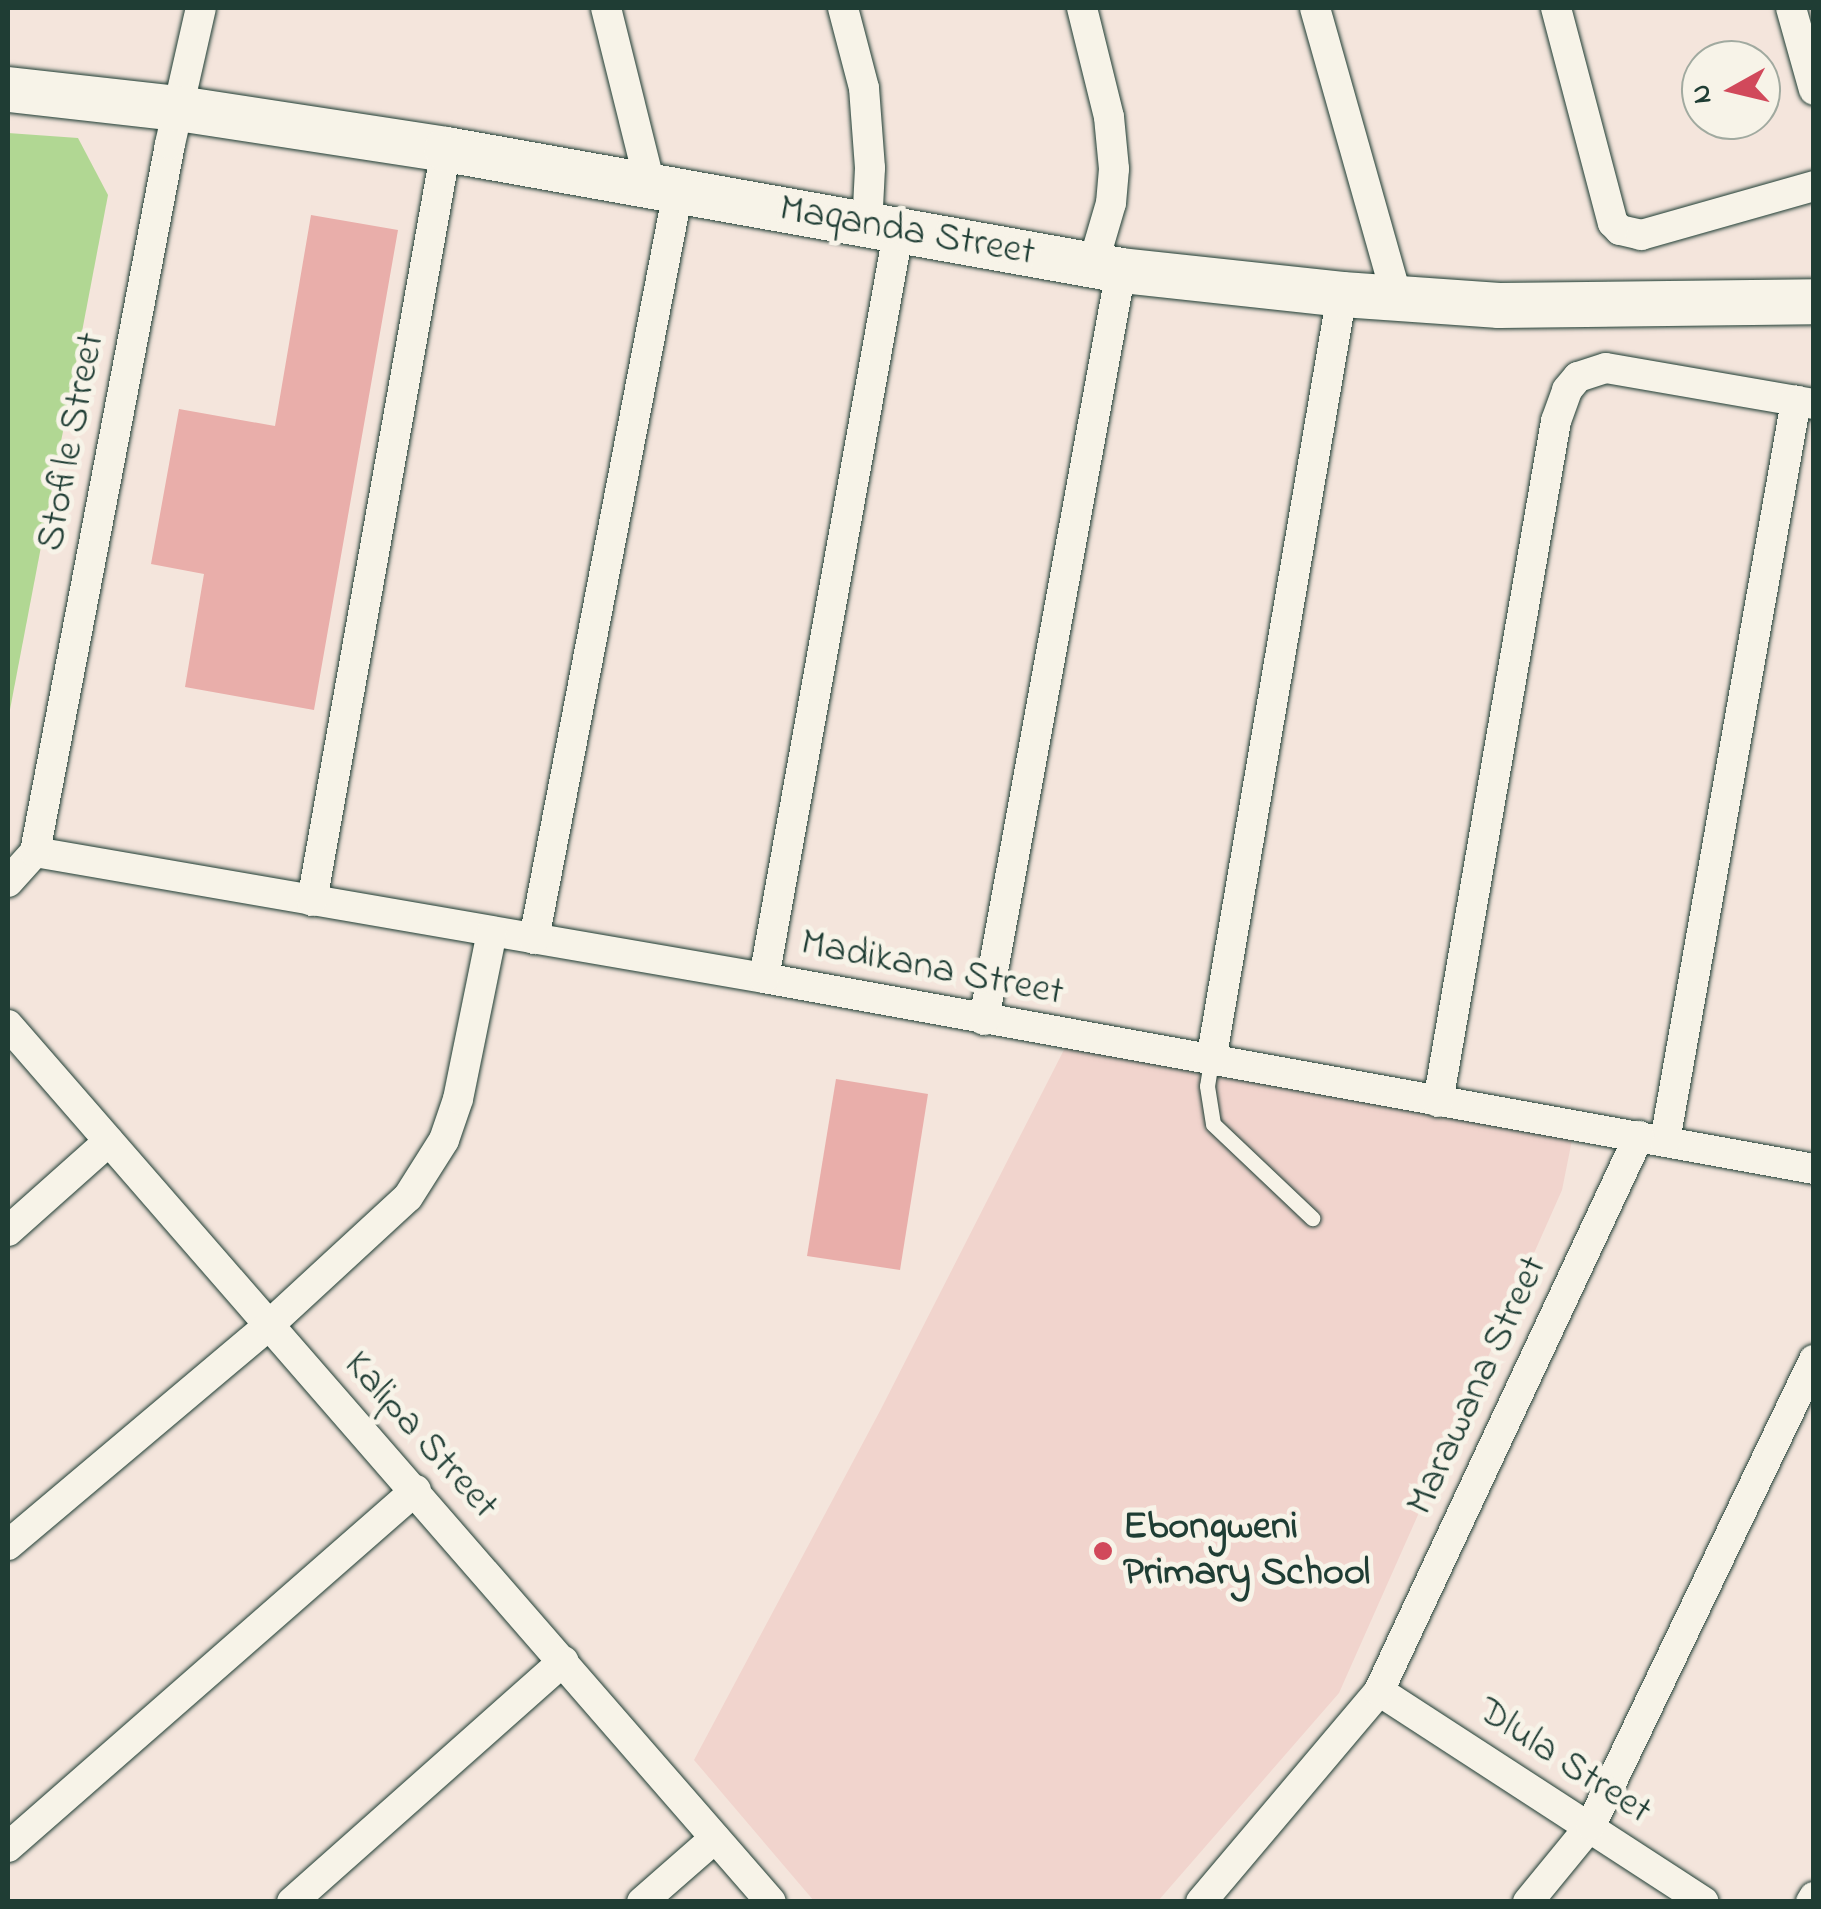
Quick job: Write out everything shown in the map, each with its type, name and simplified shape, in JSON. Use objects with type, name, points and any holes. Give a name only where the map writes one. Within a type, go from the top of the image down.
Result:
[{"type":"street","name":"Stofile Street","points":[[35,852],[178,108],[201,8]]},
{"type":"street","points":[[534,939],[664,187],[606,8]]},
{"type":"street","points":[[764,978],[883,230],[870,168],[864,88],[844,8]]},
{"type":"street","points":[[984,1020],[1107,267],[1114,169],[1109,117],[1082,8]]},
{"type":"street","points":[[1315,8],[1397,297]]},
{"type":"street","points":[[1556,8],[1612,223],[1628,234],[1642,235],[1814,186]]},
{"type":"street","points":[[1792,8],[1814,90]]},
{"type":"street","name":"Maqanda Street","points":[[8,90],[178,108],[446,149],[1107,267],[1342,294],[1499,305],[1814,301]]},
{"type":"street","points":[[312,901],[446,149]]},
{"type":"street","points":[[1211,1061],[1342,294]]},
{"type":"street","points":[[1438,1102],[1556,421],[1567,390],[1578,376],[1606,368],[1804,402]]},
{"type":"street","name":"Marawana Street","points":[[1201,1902],[1379,1691],[1652,1139],[1804,402]]},
{"type":"street","points":[[8,882],[35,852]]},
{"type":"street","name":"Madikana Street","points":[[35,852],[764,978],[1814,1169]]},
{"type":"street","points":[[8,1545],[268,1326],[408,1197],[444,1140],[458,1099],[492,932]]},
{"type":"street","name":"Kalipa Street","points":[[8,1025],[268,1326],[416,1490],[770,1902]]},
{"type":"street","points":[[8,1231],[108,1141]]},
{"type":"street","points":[[1528,1902],[1591,1825],[1814,1360]]},
{"type":"street","points":[[8,1848],[416,1490]]},
{"type":"street","points":[[292,1902],[563,1661]]},
{"type":"street","name":"Dlula Street","points":[[1379,1691],[1591,1825],[1704,1902]]},
{"type":"street","points":[[642,1902],[716,1838]]},
{"type":"lane","points":[[1211,1061],[1208,1086],[1213,1124],[1312,1218]]},
{"type":"shaded area","name":"Ebongweni Primary School","points":[[1071,1036],[1575,1125],[1562,1190],[1339,1693],[1158,1901],[814,1901],[694,1760],[881,1409]]},
{"type":"green space","points":[[8,133],[78,138],[108,195],[8,720]]},
{"type":"building","points":[[311,215],[398,230],[314,710],[185,687],[204,574],[151,564],[179,409],[275,426]]},
{"type":"building","points":[[836,1079],[928,1094],[900,1270],[807,1256]]},
{"type":"place","name":"Ebongweni Primary School","points":[[1103,1551]]}]
